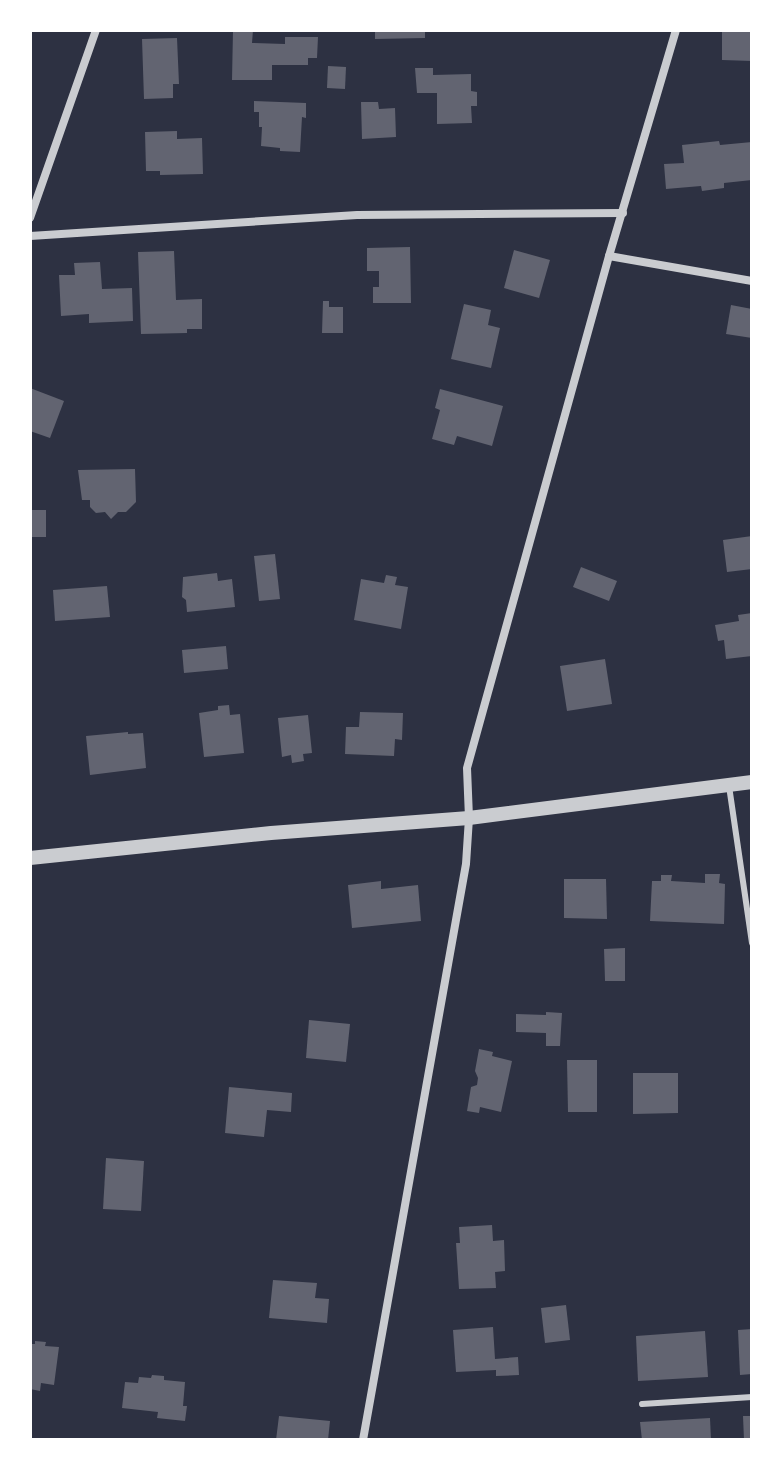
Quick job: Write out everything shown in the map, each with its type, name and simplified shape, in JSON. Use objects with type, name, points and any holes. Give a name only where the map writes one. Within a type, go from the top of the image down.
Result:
[{"type":"street","points":[[30,218],[96,30]]},
{"type":"street","points":[[363,1440],[466,864],[469,818],[467,768],[609,256],[676,30]]},
{"type":"street","points":[[30,236],[357,215],[623,213]]},
{"type":"street","points":[[609,256],[752,281]]},
{"type":"street","points":[[30,858],[271,833],[469,818],[752,782]]},
{"type":"lane","points":[[729,786],[752,943]]},
{"type":"lane","points":[[642,1404],[752,1397]]},
{"type":"building","points":[[233,30],[253,30],[252,43],[285,44],[285,37],[318,37],[317,58],[308,58],[308,65],[272,65],[272,80],[232,80]]},
{"type":"building","points":[[375,30],[425,30],[425,38],[375,39]]},
{"type":"building","points":[[722,30],[752,30],[752,61],[722,60]]},
{"type":"building","points":[[177,38],[179,84],[173,84],[173,98],[144,99],[142,39]]},
{"type":"building","points":[[328,66],[346,67],[345,89],[327,88]]},
{"type":"building","points":[[415,68],[433,68],[433,75],[471,74],[471,91],[477,92],[477,106],[471,106],[472,123],[437,124],[437,93],[417,93]]},
{"type":"building","points":[[254,101],[306,103],[300,152],[261,146],[262,127],[259,127],[259,112],[254,112]]},
{"type":"building","points":[[361,102],[378,102],[379,109],[395,108],[396,137],[362,139]]},
{"type":"building","points":[[177,131],[177,139],[202,138],[203,174],[160,175],[160,171],[146,171],[145,132]]},
{"type":"building","points":[[719,141],[720,145],[752,142],[752,180],[724,183],[724,188],[702,191],[701,186],[666,189],[664,164],[684,163],[682,145]]},
{"type":"building","points":[[410,247],[411,303],[373,303],[373,287],[379,287],[379,271],[367,271],[367,248]]},
{"type":"building","points":[[514,250],[550,260],[539,298],[504,288]]},
{"type":"building","points":[[174,251],[176,300],[202,299],[202,329],[187,329],[187,333],[141,334],[138,252]]},
{"type":"building","points":[[100,262],[102,289],[132,288],[133,321],[89,323],[89,314],[61,316],[59,275],[75,275],[74,263]]},
{"type":"building","points":[[323,301],[329,301],[329,307],[343,307],[343,333],[322,333]]},
{"type":"building","points":[[464,304],[491,310],[488,325],[500,328],[491,368],[451,359]]},
{"type":"building","points":[[731,305],[752,309],[752,338],[726,334]]},
{"type":"building","points":[[30,388],[64,401],[50,438],[30,431]]},
{"type":"building","points":[[440,389],[503,406],[492,446],[457,436],[454,445],[432,439],[440,410],[435,408]]},
{"type":"building","points":[[135,469],[136,502],[126,512],[118,512],[111,519],[105,512],[96,513],[90,507],[90,500],[82,500],[78,470]]},
{"type":"building","points":[[30,510],[46,510],[46,537],[30,537]]},
{"type":"building","points":[[752,536],[752,569],[727,572],[723,540]]},
{"type":"building","points":[[275,554],[280,599],[259,601],[254,556]]},
{"type":"building","points":[[581,567],[617,581],[609,601],[573,587]]},
{"type":"building","points":[[217,573],[218,581],[232,579],[235,607],[187,612],[186,600],[182,597],[183,577]]},
{"type":"building","points":[[386,575],[397,577],[395,585],[408,587],[401,629],[354,620],[361,579],[384,583]]},
{"type":"building","points":[[107,586],[110,617],[55,621],[53,590]]},
{"type":"building","points":[[752,613],[752,656],[726,659],[724,640],[718,641],[715,625],[739,621],[738,615]]},
{"type":"building","points":[[226,646],[228,669],[184,673],[182,650]]},
{"type":"building","points":[[605,659],[612,704],[567,711],[560,666]]},
{"type":"building","points":[[229,705],[230,715],[240,714],[244,753],[204,757],[199,713]]},
{"type":"building","points":[[360,712],[403,713],[402,740],[395,739],[394,756],[345,754],[346,727],[359,727]]},
{"type":"building","points":[[308,715],[312,753],[303,754],[304,761],[292,763],[291,755],[282,757],[278,718]]},
{"type":"building","points":[[143,733],[146,768],[90,775],[86,736]]},
{"type":"building","points":[[705,874],[720,874],[719,883],[725,884],[724,924],[650,921],[652,881],[661,881],[661,875],[672,875],[671,881],[705,883]]},
{"type":"building","points":[[564,879],[606,879],[607,919],[564,918]]},
{"type":"building","points":[[381,881],[381,889],[418,885],[421,921],[352,928],[348,885]]},
{"type":"building","points":[[625,948],[625,981],[605,981],[604,949]]},
{"type":"building","points":[[546,1012],[562,1013],[560,1046],[546,1046],[546,1033],[516,1032],[516,1014],[546,1015]]},
{"type":"building","points":[[309,1020],[350,1024],[346,1062],[306,1058]]},
{"type":"building","points":[[479,1049],[512,1061],[501,1112],[480,1107],[479,1113],[467,1111],[471,1087],[477,1085],[475,1071]]},
{"type":"building","points":[[567,1060],[597,1060],[597,1112],[568,1112]]},
{"type":"building","points":[[633,1073],[678,1073],[678,1113],[633,1114]]},
{"type":"building","points":[[229,1087],[292,1093],[291,1112],[267,1110],[264,1137],[225,1133]]},
{"type":"building","points":[[106,1158],[144,1161],[141,1211],[103,1209]]},
{"type":"building","points":[[492,1225],[493,1241],[504,1240],[505,1271],[495,1272],[496,1288],[459,1289],[456,1243],[460,1243],[459,1227]]},
{"type":"building","points":[[273,1280],[317,1283],[315,1298],[329,1299],[327,1323],[269,1318]]},
{"type":"building","points":[[566,1305],[570,1340],[545,1343],[541,1308]]},
{"type":"building","points":[[493,1327],[495,1359],[518,1357],[519,1375],[496,1376],[496,1370],[456,1372],[453,1330]]},
{"type":"building","points":[[752,1329],[752,1374],[740,1375],[738,1330]]},
{"type":"building","points":[[705,1331],[708,1377],[638,1381],[636,1336]]},
{"type":"building","points":[[35,1341],[46,1342],[45,1346],[59,1347],[54,1385],[41,1383],[40,1391],[30,1389],[30,1344],[35,1344]]},
{"type":"building","points":[[152,1375],[164,1376],[164,1380],[185,1382],[185,1421],[157,1418],[158,1412],[122,1408],[125,1382],[138,1383],[139,1377],[151,1378]]},
{"type":"building","points":[[279,1416],[330,1421],[328,1440],[276,1440]]},
{"type":"building","points":[[743,1416],[752,1416],[752,1440],[744,1440]]},
{"type":"building","points":[[710,1418],[711,1440],[642,1440],[640,1422]]}]
